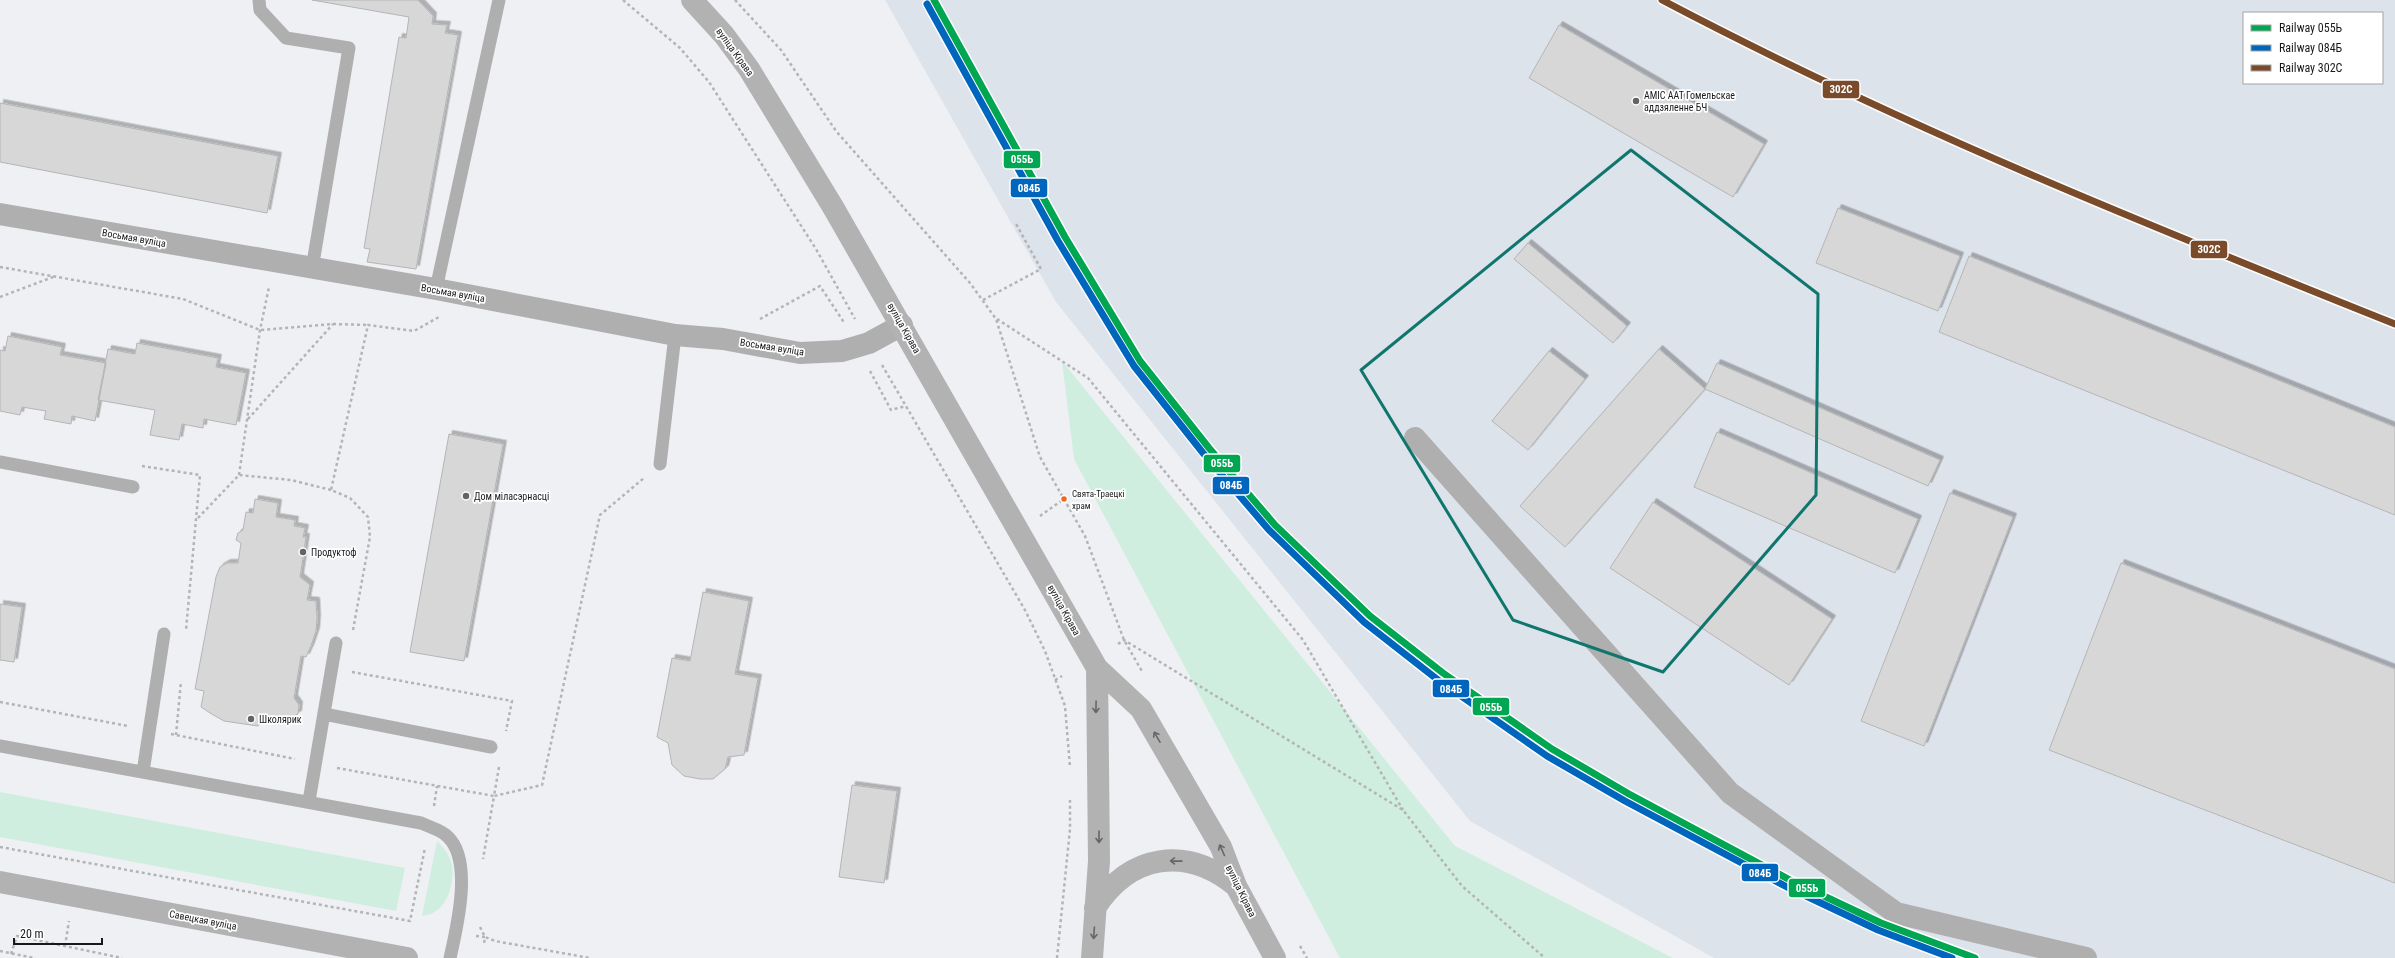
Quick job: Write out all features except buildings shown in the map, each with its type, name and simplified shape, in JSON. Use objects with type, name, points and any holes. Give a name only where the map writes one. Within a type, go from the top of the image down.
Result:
[{"type":"main road","name":"вуліца Кірава","points":[[692,0],[724,35],[749,69],[902,325],[1097,668],[1141,709],[1221,847],[1236,886],[1275,958]]},
{"type":"main road","name":"вуліца Кірава","points":[[1092,958],[1099,808],[1097,668]]},
{"type":"main road","points":[[1095,908],[1116,882],[1129,872],[1159,861],[1176,860],[1198,864],[1223,876],[1236,886]]},
{"type":"main road","name":"Савецкая вуліца","points":[[0,882],[407,958]]},
{"type":"street","name":"Восьмая вуліца","points":[[0,214],[312,269],[436,289],[675,334],[723,339],[800,353],[842,351],[869,343],[902,325]]},
{"type":"street","points":[[1415,438],[1730,793],[1896,913],[2086,958]]},
{"type":"lane","points":[[260,0],[260,10],[286,38],[349,48],[312,269]]},
{"type":"lane","points":[[436,289],[499,0]]},
{"type":"lane","points":[[660,464],[675,334]]},
{"type":"lane","points":[[0,462],[133,487]]},
{"type":"lane","points":[[143,772],[164,634]]},
{"type":"lane","points":[[309,801],[336,643]]},
{"type":"lane","points":[[324,714],[491,747]]},
{"type":"lane","points":[[0,746],[309,801],[421,823],[430,827],[448,836],[458,851],[462,868],[456,931],[450,958]]},
{"type":"path","points":[[623,0],[680,48],[709,82],[816,249],[869,343],[1025,610],[1045,651],[1065,706],[1070,775]]},
{"type":"path","points":[[735,0],[781,50],[836,131],[983,300],[996,319],[1040,457],[1085,536]]},
{"type":"path","points":[[983,300],[1041,269],[1015,222]]},
{"type":"path","points":[[198,518],[239,474],[260,330],[274,262]]},
{"type":"path","points":[[0,267],[183,299],[260,330],[334,324],[368,324],[414,331],[475,296]]},
{"type":"path","points":[[0,297],[53,277]]},
{"type":"path","points":[[758,320],[820,286],[845,324]]},
{"type":"path","points":[[996,319],[1088,378],[1303,640],[1403,810],[1462,886],[1546,958]]},
{"type":"path","points":[[248,419],[334,324]]},
{"type":"path","points":[[331,490],[368,324]]},
{"type":"path","points":[[890,410],[906,406]]},
{"type":"path","points":[[494,796],[542,785],[600,515],[660,464]]},
{"type":"path","points":[[239,474],[291,480],[331,490],[350,498],[368,517],[370,537],[353,631]]},
{"type":"path","points":[[186,634],[198,518],[200,475]]},
{"type":"path","points":[[1118,644],[1124,640],[1403,810]]},
{"type":"path","points":[[346,670],[512,701]]},
{"type":"path","points":[[176,735],[182,673]]},
{"type":"path","points":[[1055,680],[1062,676]]},
{"type":"path","points":[[0,846],[410,921],[437,786]]},
{"type":"path","points":[[1057,958],[1070,829],[1070,798]]},
{"type":"path","points":[[12,954],[18,936],[122,958]]},
{"type":"path","points":[[484,944],[485,937]]},
{"type":"path","points":[[0,951],[34,958]]},
{"type":"highlighted area","points":[[1631,150],[1818,294],[1816,495],[1663,672],[1513,620],[1361,370]]},
{"type":"shaded area","points":[[885,0],[2395,0],[2395,958],[1714,958],[1470,821],[1056,302]]},
{"type":"green space","points":[[1062,361],[1455,846],[1673,958],[1340,958],[1074,459]]},
{"type":"green space","points":[[0,792],[405,868],[396,911],[0,837]]},
{"type":"green space","points":[[437,841],[450,858],[453,873],[452,882],[443,905],[430,914],[422,916]]},
{"type":"rail line","name":"055Ь","points":[[934,0],[1065,237],[1140,361],[1209,448],[1275,525],[1370,616],[1443,673],[1552,749],[1629,794],[1790,880],[1881,923],[1975,958]]},
{"type":"rail line","name":"302С","points":[[1662,0],[1751,46],[2024,172],[2395,324]]},
{"type":"rail line","name":"084Б","points":[[927,4],[1058,241],[1134,366],[1203,453],[1269,530],[1364,622],[1438,680],[1547,756],[1625,801],[1787,887],[1878,930],[1952,958]]},
{"type":"place","name":"АМІС ААТ Гомельскае аддзяленне БЧ","points":[[1636,101]]},
{"type":"place","name":"Дом міласэрнасці","points":[[466,496]]},
{"type":"place","name":"Свята-Траецкі храм","points":[[1064,499]]},
{"type":"place","name":"Продуктоф","points":[[303,552]]},
{"type":"place","name":"Школярик","points":[[251,719]]}]
